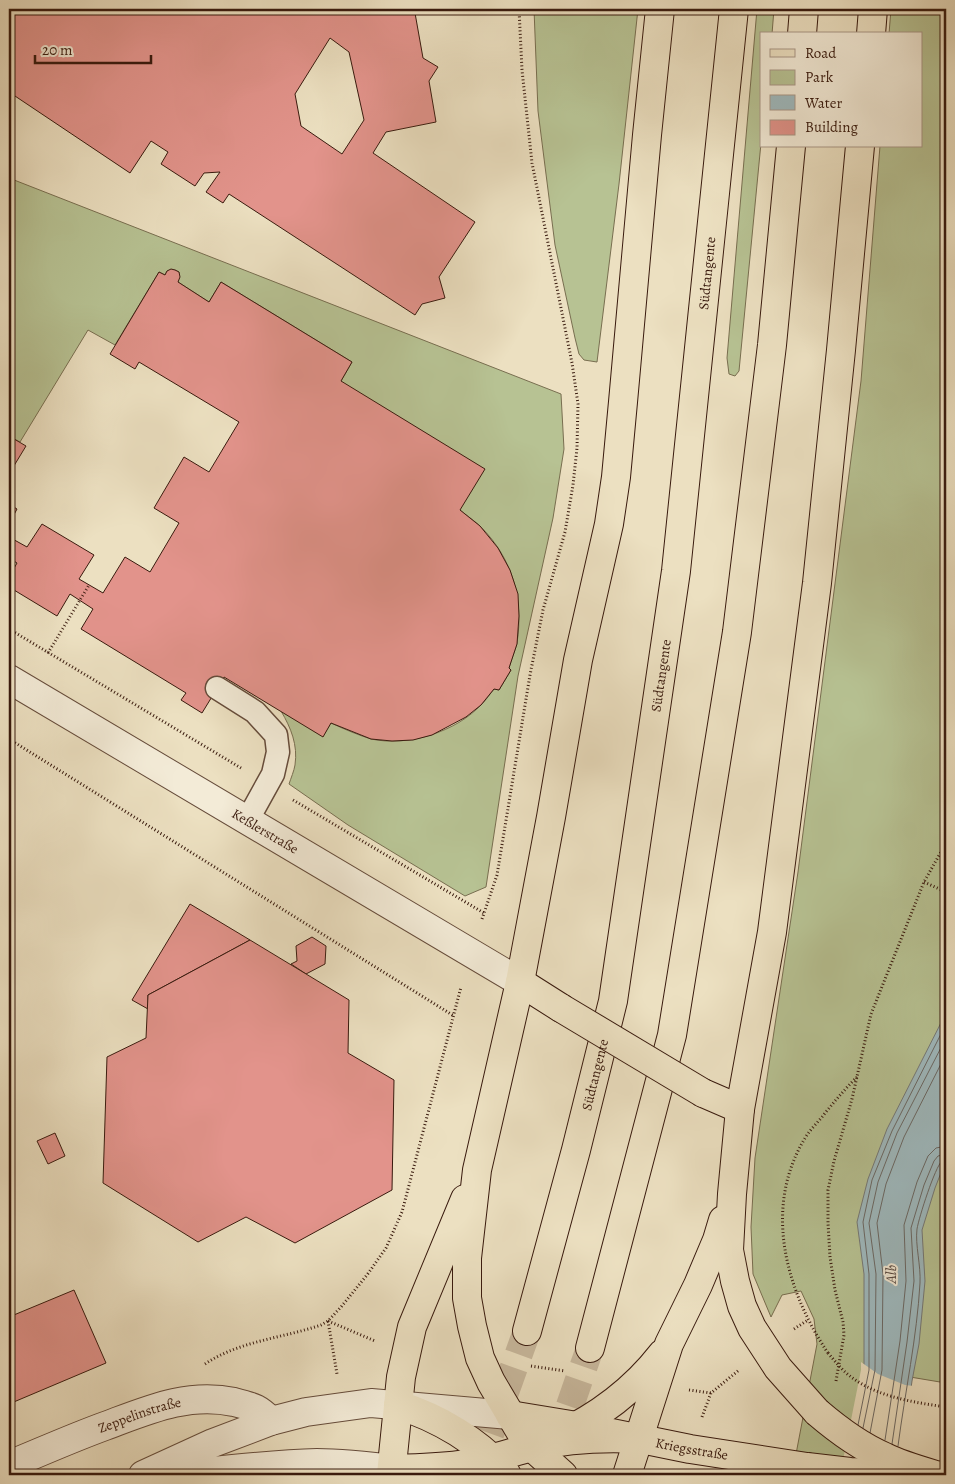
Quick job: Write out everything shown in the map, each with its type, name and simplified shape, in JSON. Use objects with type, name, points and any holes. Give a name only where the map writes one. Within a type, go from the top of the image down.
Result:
[{"type":"main road","points":[[562,1475],[532,1447],[510,1415],[480,1358],[467,1298],[467,1258],[477,1170],[520,982],[578,660],[610,524],[624,402],[646,144],[660,9]]},
{"type":"main road","name":"Südtangente","points":[[527,1331],[576,1150],[613,1002],[676,571],[734,9]]},
{"type":"main road","points":[[802,32],[804,9]]},
{"type":"main road","points":[[871,32],[873,9]]},
{"type":"main road","points":[[590,1348],[672,1035],[737,632],[772,345],[791,148]]},
{"type":"main road","points":[[860,148],[841,350],[816,583],[772,932],[740,1109],[729,1250],[734,1281],[752,1328],[778,1368],[817,1412],[839,1431],[870,1450],[908,1467],[936,1475]]},
{"type":"main road","points":[[520,982],[702,1093],[740,1109]]},
{"type":"main road","points":[[477,1170],[412,1327],[401,1377],[391,1472],[464,1465],[499,1467]]},
{"type":"main road","points":[[627,1475],[669,1344],[709,1258],[732,1194]]},
{"type":"main road","points":[[462,1475],[499,1467],[532,1447],[596,1415],[636,1382],[659,1358],[669,1344]]},
{"type":"main road","points":[[398,1405],[418,1411],[460,1434],[499,1467]]},
{"type":"main road","name":"Kriegsstraße","points":[[510,1415],[577,1426],[690,1449],[807,1467],[904,1475]]},
{"type":"main road","points":[[532,1447],[603,1437],[639,1439]]},
{"type":"street","name":"Keßlerstraße","points":[[9,679],[520,982]]},
{"type":"street","name":"Zeppelinstraße","points":[[9,1465],[67,1440],[142,1412],[166,1404],[189,1400],[210,1398],[244,1404],[258,1410],[272,1421]]},
{"type":"street","points":[[143,1475],[213,1443],[272,1421],[306,1412],[371,1403],[510,1415]]},
{"type":"street","points":[[176,1475],[258,1471],[316,1464],[342,1464],[391,1472],[442,1475]]},
{"type":"lane","points":[[217,688],[255,712],[276,735],[278,752],[273,774],[246,821]]},
{"type":"path","points":[[189,1400],[194,1376],[201,1367],[216,1357],[236,1348],[308,1330],[328,1321],[346,1302],[386,1248],[402,1212],[470,952],[497,875],[530,674],[543,610],[565,532],[577,448],[578,404],[572,363],[532,163],[522,70],[519,9]]},
{"type":"path","points":[[9,550],[14,540]]},
{"type":"path","points":[[48,653],[89,585]]},
{"type":"path","points":[[9,738],[454,1016]]},
{"type":"path","points":[[836,1382],[844,1335],[830,1257],[828,1190],[871,1014],[924,882],[946,843]]},
{"type":"path","points":[[924,882],[946,892]]},
{"type":"path","points":[[857,1076],[807,1135],[790,1169],[783,1196],[782,1222],[784,1246],[795,1289],[808,1320],[828,1353],[856,1380],[892,1396],[916,1403],[946,1407]]},
{"type":"path","points":[[328,1321],[379,1343]]},
{"type":"green space","points":[[534,9],[638,9],[597,362],[584,360],[579,354],[555,245],[538,111]]},
{"type":"green space","points":[[757,9],[774,9],[772,32],[760,32],[761,148],[739,371],[735,376],[729,374],[727,358]]},
{"type":"green space","points":[[891,9],[946,9],[946,1383],[904,1376],[872,1475],[792,1475],[817,1344],[814,1319],[801,1291],[782,1295],[771,1317],[753,1274],[751,1227],[755,1158],[798,872],[861,381],[880,148],[922,148],[922,32],[889,32]]},
{"type":"green space","points":[[9,178],[561,394],[564,449],[553,518],[518,676],[486,887],[465,896],[348,825],[289,784],[295,765],[295,744],[291,730],[281,711],[323,736],[331,723],[371,739],[385,741],[416,739],[431,735],[459,722],[471,714],[494,689],[499,690],[511,670],[509,668],[517,643],[519,611],[517,595],[508,566],[501,552],[481,527],[460,510],[341,381],[352,362],[221,282],[209,302],[178,282],[179,272],[175,270],[167,271],[165,275],[159,272],[115,345],[88,330],[20,442],[9,436]]},
{"type":"water","name":"Alb","points":[[946,1013],[946,1160],[922,1230],[925,1281],[919,1344],[899,1475],[864,1370],[864,1274],[857,1222],[868,1179],[887,1129]]},
{"type":"pier","points":[[861,1362],[878,1374],[905,1385],[914,1386],[901,1475],[840,1475]]},
{"type":"building","points":[[9,9],[435,9],[415,13],[423,58],[438,67],[429,81],[436,122],[386,132],[373,153],[475,222],[439,277],[445,298],[422,304],[415,315],[229,194],[223,203],[206,192],[220,172],[204,173],[195,186],[161,164],[168,152],[151,141],[130,173],[9,92]],"holes":[[[330,38],[349,52],[364,120],[342,154],[301,126],[295,94]]]},
{"type":"building","points":[[171,269],[179,272],[178,282],[209,302],[221,282],[352,362],[341,381],[485,469],[460,510],[480,526],[498,548],[510,570],[518,594],[517,644],[509,668],[511,670],[499,690],[494,689],[481,705],[466,717],[432,735],[413,740],[371,739],[331,723],[323,737],[224,677],[202,713],[181,700],[186,693],[81,629],[93,609],[70,594],[57,616],[9,587],[9,577],[17,563],[9,558],[9,537],[27,547],[42,524],[94,555],[79,579],[103,593],[125,557],[150,572],[179,523],[154,508],[184,457],[209,472],[239,422],[139,362],[135,369],[110,354],[159,272],[165,275]]},
{"type":"building","points":[[9,436],[26,446],[9,474]]},
{"type":"building","points":[[9,504],[17,509],[9,524]]},
{"type":"building","points":[[190,904],[250,940],[148,995],[148,1009],[132,1000]]},
{"type":"building","points":[[312,937],[326,946],[325,964],[306,974],[291,964],[297,961],[296,946]]},
{"type":"building","points":[[250,940],[349,1000],[348,1053],[394,1080],[392,1190],[295,1243],[246,1217],[198,1242],[103,1183],[107,1057],[146,1038],[148,995]]},
{"type":"building","points":[[55,1133],[65,1156],[48,1164],[37,1141]]},
{"type":"building","points":[[74,1290],[106,1363],[9,1404],[9,1317]]},
{"type":"tunnel","points":[[476,1473],[527,1331]]},
{"type":"tunnel","points":[[556,1446],[590,1348]]}]
